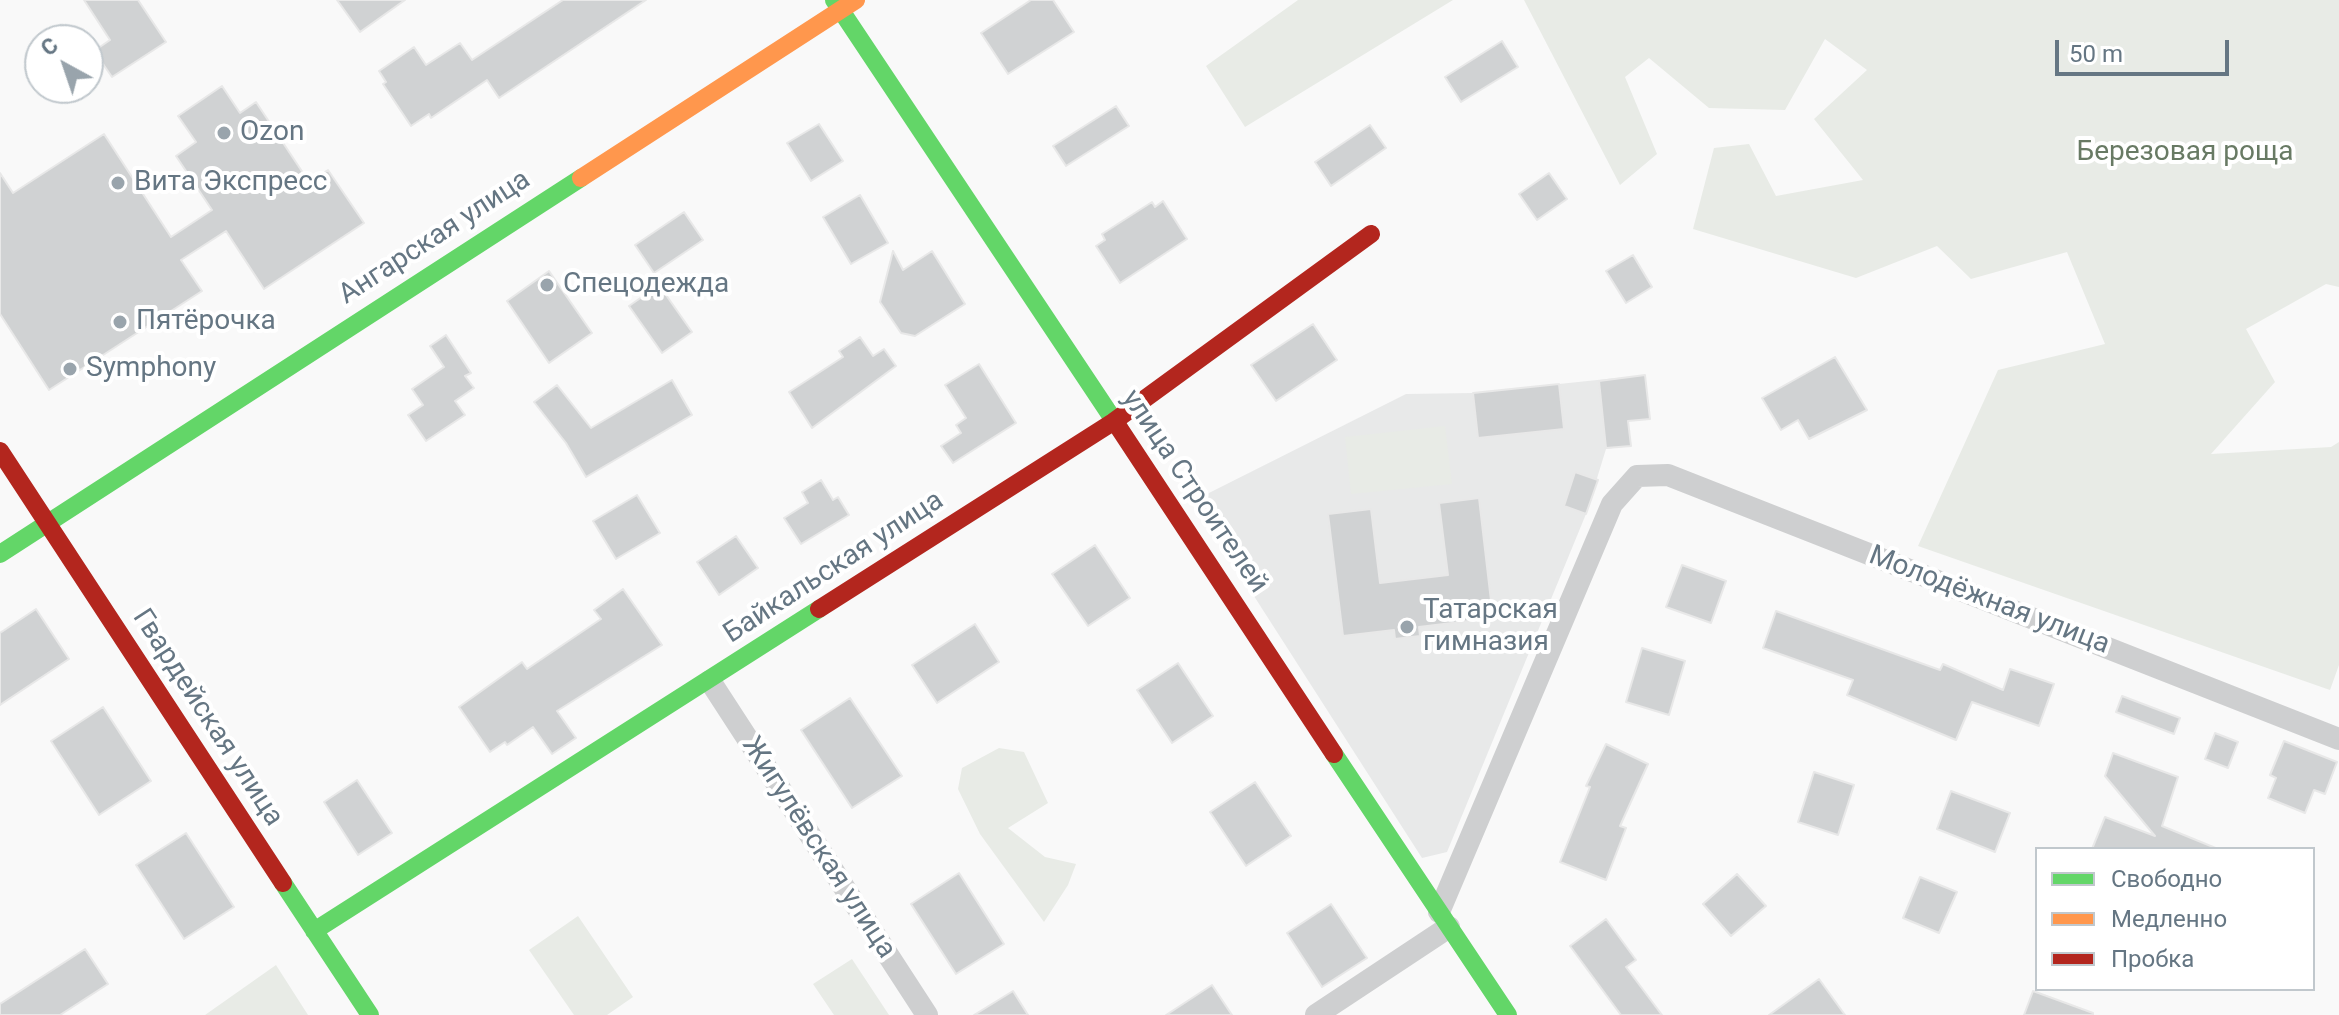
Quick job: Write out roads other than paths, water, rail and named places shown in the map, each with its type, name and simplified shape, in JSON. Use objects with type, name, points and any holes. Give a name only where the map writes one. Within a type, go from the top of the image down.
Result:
[{"type":"street","name":"улица Строителей","points":[[844,4],[1113,422],[1508,1015]]},
{"type":"street","name":"Ангарская улица","points":[[0,554],[844,4]]},
{"type":"street","name":"Байкальская улица","points":[[314,931],[1113,422],[1371,234]]},
{"type":"street","name":"Гвардейская улица","points":[[0,451],[370,1015]]},
{"type":"street","name":"Молодёжная улица","points":[[1444,920],[1612,504],[1637,476],[1668,475],[2339,739]]},
{"type":"street","name":"Жигулёвская улица","points":[[710,681],[927,1015]]},
{"type":"street","points":[[1316,1015],[1444,920]]},
{"type":"place","name":"Ozon","points":[[224,133]]},
{"type":"place","name":"Вита Экспресс","points":[[118,183]]},
{"type":"place","name":"Спецодежда","points":[[547,285]]},
{"type":"place","name":"Пятёрочка","points":[[120,322]]},
{"type":"place","name":"Symphony","points":[[70,369]]},
{"type":"place","name":"Татарская гимназия","points":[[1407,627]]},
{"type":"park label","name":"Березовая роща","points":[[2185,153]]}]
